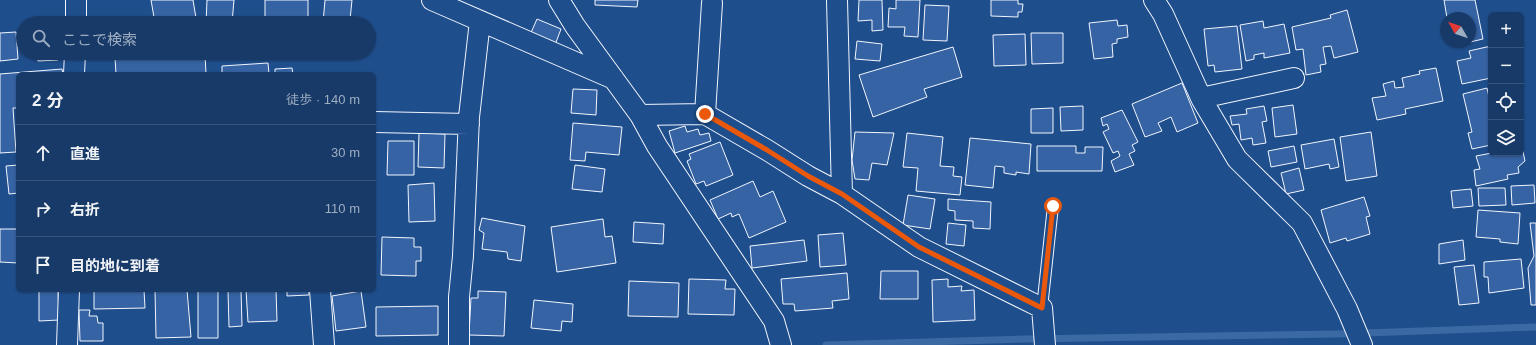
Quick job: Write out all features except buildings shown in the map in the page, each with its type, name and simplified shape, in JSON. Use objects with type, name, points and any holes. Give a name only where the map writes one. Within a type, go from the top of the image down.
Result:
[{"type":"street","points":[[76,0],[76,16]]},
{"type":"street","points":[[432,0],[616,80]]},
{"type":"street","points":[[559,0],[575,26],[616,80],[640,115],[657,146],[774,321],[780,340]]},
{"type":"street","points":[[837,0],[842,194]]},
{"type":"street","points":[[1154,0],[1163,14],[1201,98],[1237,159],[1302,223],[1353,323],[1362,344]]},
{"type":"street","points":[[705,114],[712,3]]},
{"type":"street","points":[[459,344],[459,297],[463,256],[469,124],[480,21]]},
{"type":"street","points":[[74,72],[75,60]]},
{"type":"street","points":[[1201,98],[1294,78]]},
{"type":"street","points":[[640,115],[705,114],[808,176],[842,194],[919,247],[1042,308],[1044,336]]},
{"type":"street","points":[[376,122],[469,124]]},
{"type":"street","points":[[67,345],[69,292]]},
{"type":"street","points":[[320,292],[324,345]]},
{"type":"lane","points":[[1042,308],[1053,206]]},
{"type":"waterway","points":[[826,345],[1026,339],[1337,334],[1536,327]]},
{"type":"route","points":[[705,114],[808,176],[842,194],[919,247],[1042,308],[1053,206]]}]
